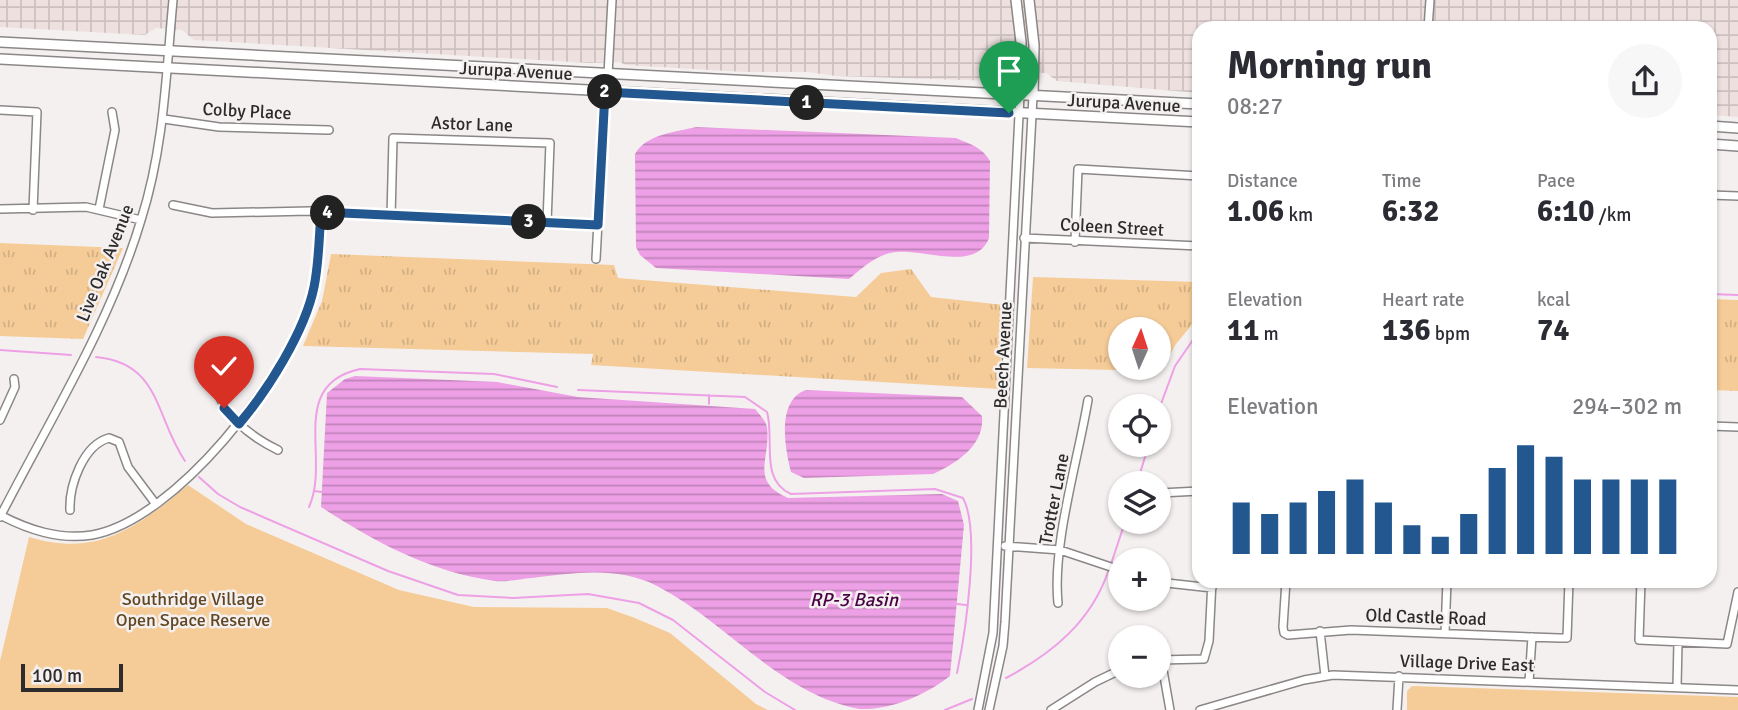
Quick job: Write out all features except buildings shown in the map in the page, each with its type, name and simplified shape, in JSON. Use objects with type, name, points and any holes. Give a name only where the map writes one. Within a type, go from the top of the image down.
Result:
[{"type":"main road","name":"Beech Avenue","points":[[1016,0],[1021,42],[1020,95]]},
{"type":"main road","name":"Beech Avenue","points":[[1029,0],[1034,45],[1033,96]]},
{"type":"main road","name":"Jurupa Avenue","points":[[0,42],[1192,104]]},
{"type":"main road","name":"Jurupa Avenue","points":[[0,59],[1192,122]]},
{"type":"main road","points":[[1717,126],[1738,128]]},
{"type":"main road","points":[[1717,144],[1738,146]]},
{"type":"street","name":"Live Oak Avenue","points":[[0,516],[92,337],[120,278],[141,220],[164,119],[173,0]]},
{"type":"street","points":[[608,75],[612,0]]},
{"type":"street","points":[[1428,21],[1430,0]]},
{"type":"street","points":[[596,259],[605,92]]},
{"type":"street","name":"Beech Avenue","points":[[978,710],[992,648],[1020,95]]},
{"type":"street","name":"Beech Avenue","points":[[989,710],[1003,646],[1033,96]]},
{"type":"street","points":[[0,110],[37,112],[33,210]]},
{"type":"street","points":[[99,209],[115,130],[112,112]]},
{"type":"street","name":"Colby Place","points":[[164,119],[219,127],[329,130]]},
{"type":"street","name":"Astor Lane","points":[[391,217],[393,138],[550,143],[547,223]]},
{"type":"street","points":[[1075,242],[1078,169],[1192,176]]},
{"type":"street","points":[[1717,195],[1738,196]]},
{"type":"street","points":[[173,205],[212,213],[321,212],[598,225]]},
{"type":"street","points":[[0,209],[99,209],[141,220]]},
{"type":"street","points":[[0,516],[43,533],[84,536],[129,522],[190,474],[239,424],[275,372],[309,305],[315,280],[321,212]]},
{"type":"street","name":"Coleen Street","points":[[1024,238],[1192,246]]},
{"type":"street","points":[[211,361],[218,398],[239,424],[278,450]]},
{"type":"street","points":[[0,418],[15,387],[14,379]]},
{"type":"street","name":"Trotter Lane","points":[[1058,603],[1056,578],[1060,550],[1088,400]]},
{"type":"street","points":[[1717,426],[1738,427]]},
{"type":"street","points":[[70,510],[70,497],[80,469],[101,441],[109,438],[119,442],[128,467],[155,503]]},
{"type":"street","points":[[1171,490],[1192,491]]},
{"type":"street","points":[[998,546],[1060,550],[1108,565]]},
{"type":"street","points":[[1171,582],[1192,583]]},
{"type":"street","points":[[1171,659],[1205,659],[1209,641],[1212,588]]},
{"type":"street","name":"Old Castle Road","points":[[1286,588],[1284,633],[1445,633],[1567,638],[1569,588]]},
{"type":"street","points":[[1445,633],[1447,588]]},
{"type":"street","points":[[1641,588],[1639,640],[1727,645],[1738,592]]},
{"type":"street","points":[[1320,631],[1325,676]]},
{"type":"street","points":[[1529,682],[1532,637]]},
{"type":"street","points":[[1677,687],[1678,642]]},
{"type":"street","points":[[1051,710],[1108,676]]},
{"type":"street","name":"Village Drive East","points":[[1200,710],[1325,676],[1399,676],[1738,690]]},
{"type":"street","points":[[1397,710],[1399,676]]},
{"type":"street","points":[[1166,688],[1170,710]]},
{"type":"shaded area","points":[[0,0],[1738,0],[1738,117],[1717,116],[1717,21],[1192,21],[1192,92],[1057,81],[1046,73],[1006,72],[996,81],[836,76],[807,72],[744,72],[625,65],[620,62],[589,63],[194,40],[182,30],[156,28],[145,35],[0,27]]},
{"type":"green space","points":[[0,243],[123,248],[83,339],[0,336]]},
{"type":"green space","points":[[331,254],[614,265],[618,278],[856,297],[881,273],[911,269],[931,297],[1004,305],[999,389],[591,365],[593,354],[303,346],[322,301]]},
{"type":"green space","points":[[1033,277],[1192,282],[1192,325],[1171,353],[1171,317],[1108,317],[1108,370],[1027,368]]},
{"type":"green space","points":[[1717,299],[1738,300],[1738,391],[1717,390]]},
{"type":"green space","name":"Southridge Village Open Space Reserve","points":[[188,485],[246,524],[399,590],[474,607],[607,608],[635,618],[670,633],[756,704],[768,710],[0,710],[0,661],[29,537],[54,543],[76,544],[115,535],[151,514]]},
{"type":"green space","points":[[1412,686],[1738,697],[1738,710],[1407,710],[1407,691]]},
{"type":"water","points":[[696,127],[956,138],[979,149],[990,161],[989,238],[982,249],[972,255],[959,257],[890,253],[873,260],[849,279],[656,268],[640,255],[636,247],[635,154],[640,147],[654,138]]},
{"type":"water","name":"RP-3 Basin","points":[[355,376],[497,382],[578,397],[755,409],[767,427],[765,477],[776,491],[788,498],[942,494],[958,501],[964,525],[950,676],[908,700],[884,707],[859,709],[830,701],[803,688],[778,673],[682,601],[642,580],[611,573],[596,573],[495,581],[448,571],[404,554],[321,507],[327,393],[345,379]]},
{"type":"water","points":[[806,390],[962,397],[982,416],[982,426],[968,452],[933,474],[804,478],[791,472],[785,426],[790,404],[796,395]]},
{"type":"waterway","points":[[1717,294],[1738,295]]},
{"type":"waterway","points":[[1165,394],[1175,366],[1192,341]]},
{"type":"waterway","points":[[0,350],[71,355]]},
{"type":"waterway","points":[[96,357],[117,361],[145,381],[185,461]]},
{"type":"waterway","points":[[309,507],[315,488],[315,426],[318,407],[324,391],[338,378],[360,369],[494,374],[557,387]]},
{"type":"waterway","points":[[578,390],[745,397],[767,412],[771,469],[781,488],[791,494],[935,489],[963,498],[971,534],[971,558],[967,610],[957,673]]},
{"type":"waterway","points":[[709,395],[709,404]]},
{"type":"waterway","points":[[1141,471],[1145,457]]},
{"type":"waterway","points":[[199,477],[218,494],[240,507],[388,571],[458,595],[513,598],[588,594],[639,603],[673,620],[765,692],[795,710]]},
{"type":"waterway","points":[[314,491],[322,492]]},
{"type":"waterway","points":[[1116,548],[1121,534]]},
{"type":"waterway","points":[[1006,678],[1040,658],[1069,634],[1092,604],[1108,572]]},
{"type":"waterway","points":[[957,604],[966,605]]},
{"type":"waterway","points":[[945,710],[972,699]]},
{"type":"route","points":[[224,408],[239,424],[267,385],[299,326],[314,287],[321,212],[598,225],[605,92],[1009,113]]}]
